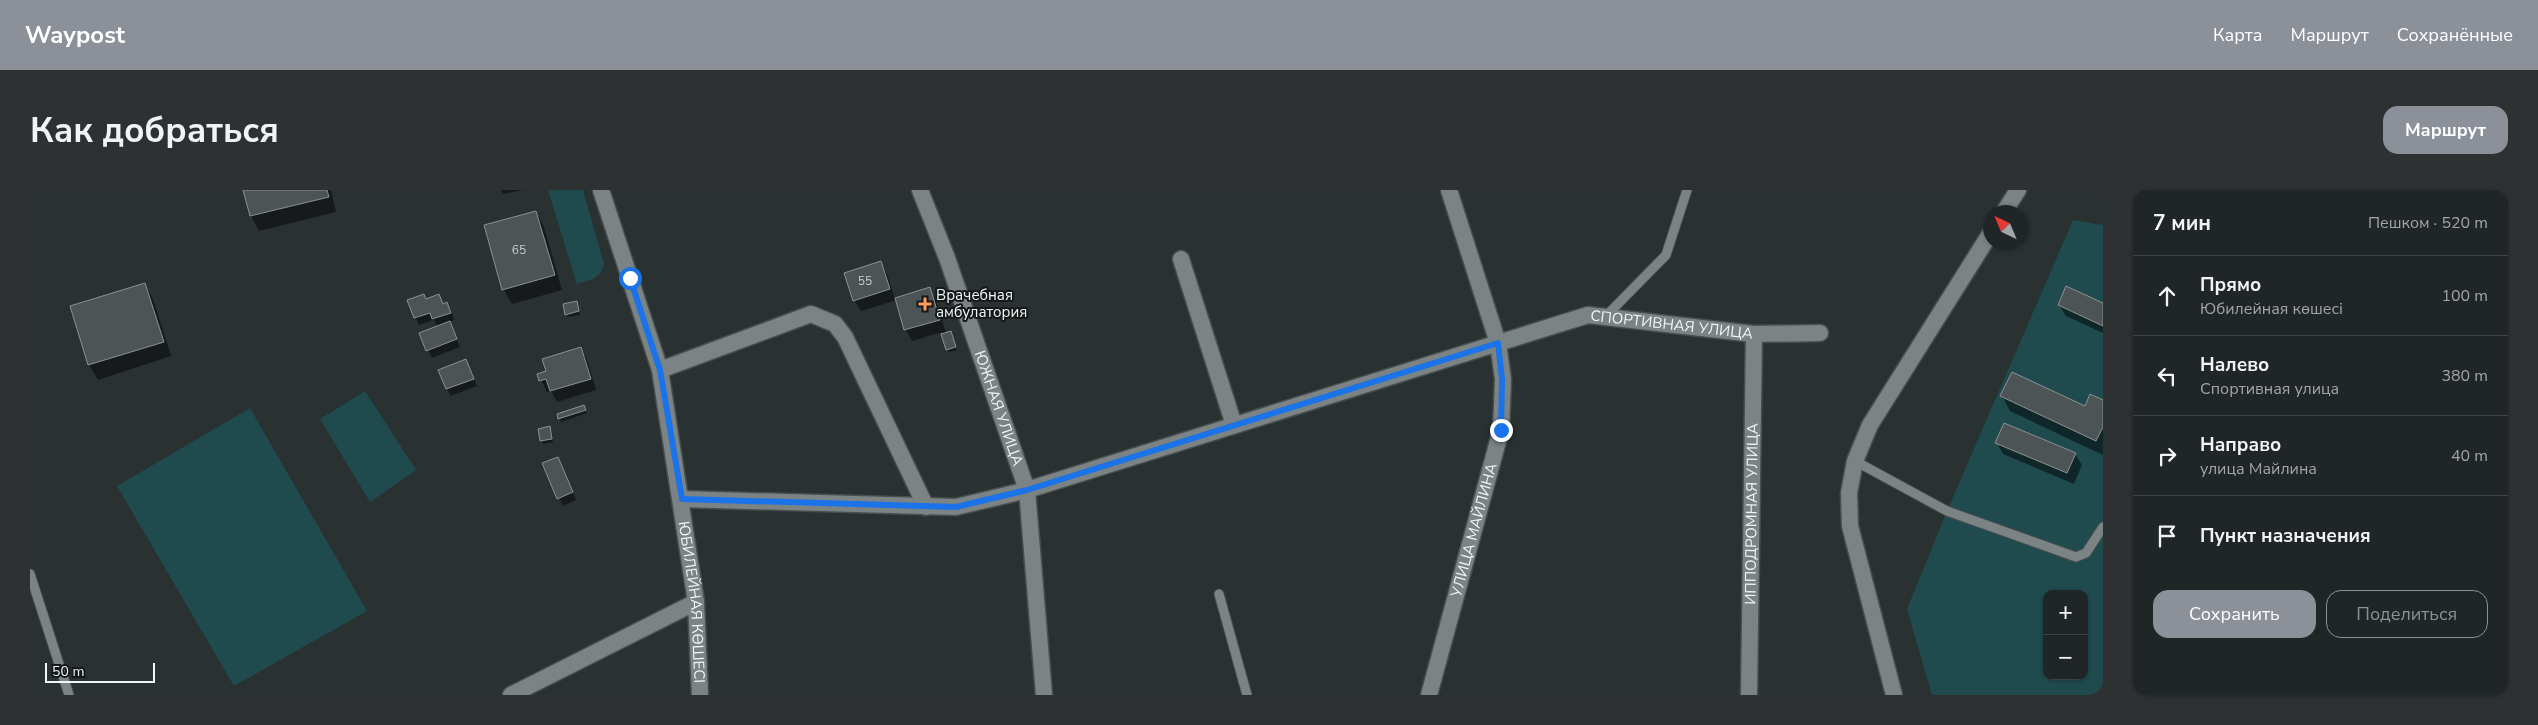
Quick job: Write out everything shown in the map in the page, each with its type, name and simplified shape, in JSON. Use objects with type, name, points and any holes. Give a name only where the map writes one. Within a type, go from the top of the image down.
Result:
[{"type":"street","name":"ЮБИЛЕЙНАЯ КӨШЕСІ","points":[[602,190],[660,370],[682,499],[696,602],[700,695]]},
{"type":"street","name":"ЮЖНАЯ УЛИЦА","points":[[920,190],[948,258],[1027,490],[1044,695]]},
{"type":"street","name":"УЛИЦА МАЙЛИНА","points":[[1429,695],[1501,430],[1502,379],[1498,343],[1450,190]]},
{"type":"street","points":[[2008,205],[2018,190]]},
{"type":"street","points":[[1894,695],[1850,526],[1849,493],[1855,461],[1870,425],[1983,245]]},
{"type":"street","points":[[1181,259],[1234,426]]},
{"type":"street","points":[[660,370],[812,314],[835,324],[845,337],[926,507]]},
{"type":"street","name":"СПОРТИВНАЯ УЛИЦА","points":[[682,499],[956,507],[1027,490],[1588,315],[1754,334],[1820,333]]},
{"type":"street","name":"ИППОДРОМНАЯ УЛИЦА","points":[[1749,695],[1754,334]]},
{"type":"street","points":[[511,695],[696,602]]},
{"type":"lane","points":[[1606,316],[1666,255],[1687,190]]},
{"type":"lane","points":[[1855,461],[1947,511],[2076,557],[2086,553],[2103,527]]},
{"type":"lane","points":[[30,574],[68,695]]},
{"type":"lane","points":[[1219,594],[1247,695]]},
{"type":"shaded area","points":[[548,190],[583,190],[604,264],[598,276],[577,284]]},
{"type":"shaded area","points":[[2073,220],[2103,225],[2103,695],[1932,695],[1907,609],[1947,511]]},
{"type":"shaded area","points":[[365,391],[416,470],[370,502],[320,419]]},
{"type":"shaded area","points":[[250,408],[367,611],[234,686],[117,486]]},
{"type":"building","points":[[243,190],[327,190],[329,197],[250,216]]},
{"type":"building","points":[[536,211],[555,275],[502,290],[484,225]]},
{"type":"building","points":[[881,261],[890,289],[853,301],[844,273]]},
{"type":"building","points":[[145,283],[164,342],[88,365],[70,306]]},
{"type":"building","points":[[2066,286],[2103,303],[2103,326],[2058,305]]},
{"type":"building","points":[[930,287],[940,320],[904,330],[895,298]]},
{"type":"building","points":[[424,294],[426,299],[439,294],[443,304],[447,302],[451,313],[432,319],[430,313],[414,318],[407,300]]},
{"type":"building","points":[[577,301],[579,311],[565,315],[563,304]]},
{"type":"building","points":[[450,321],[457,339],[426,351],[419,333]]},
{"type":"building","points":[[951,331],[956,347],[946,350],[941,334]]},
{"type":"building","points":[[581,347],[591,379],[550,391],[546,379],[539,381],[537,374],[546,371],[542,359]]},
{"type":"building","points":[[466,359],[474,379],[446,389],[438,370]]},
{"type":"building","points":[[2012,372],[2085,406],[2090,394],[2103,400],[2103,427],[2096,441],[2000,396]]},
{"type":"building","points":[[584,405],[586,410],[558,419],[557,414]]},
{"type":"building","points":[[2004,423],[2076,453],[2067,473],[1995,443]]},
{"type":"building","points":[[550,426],[552,439],[540,441],[538,429]]},
{"type":"building","points":[[558,457],[573,492],[557,499],[542,463]]},
{"type":"place","name":"Врачебная амбулатория","points":[[925,304]]},
{"type":"route","points":[[630,278],[660,370],[682,499],[956,507],[1027,490],[1498,343],[1502,379],[1501,430]]}]
